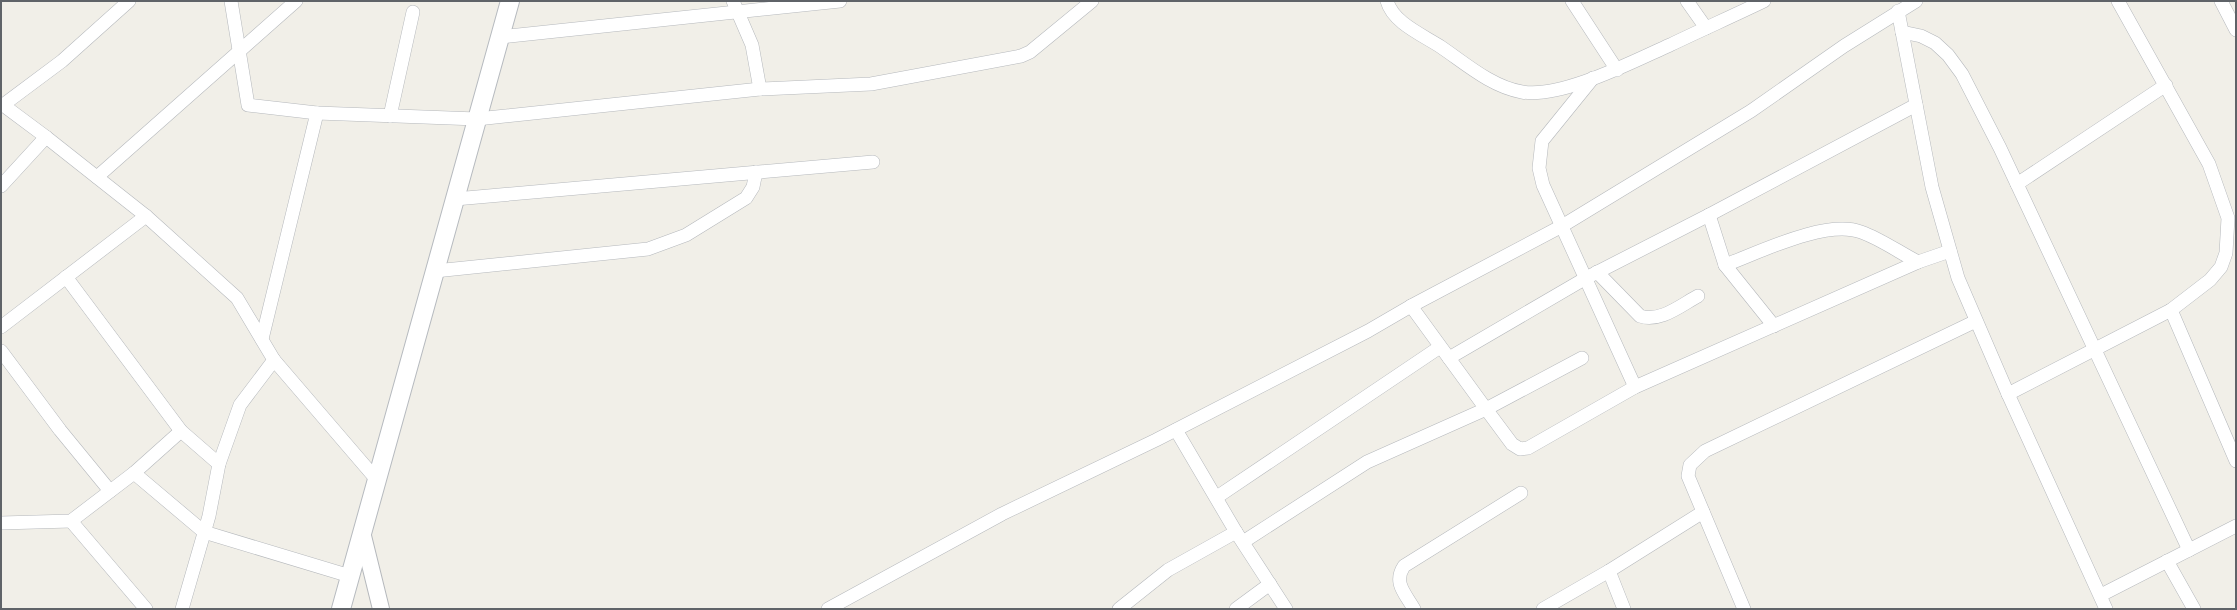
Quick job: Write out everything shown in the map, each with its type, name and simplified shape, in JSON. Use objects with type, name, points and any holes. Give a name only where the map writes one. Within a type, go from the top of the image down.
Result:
[{"type":"main road","points":[[341,609],[510,1]]},
{"type":"street","points":[[129,1],[62,61],[3,105],[46,136],[146,216],[237,298],[274,360],[377,480]]},
{"type":"street","points":[[231,1],[248,105],[317,113],[477,119],[760,89],[871,84],[1012,59],[1030,52],[1092,1]]},
{"type":"street","points":[[97,177],[296,1]]},
{"type":"street","points":[[733,1],[753,49],[760,89]]},
{"type":"street","points":[[500,37],[739,13],[840,1]]},
{"type":"street","points":[[1387,1],[1396,17],[1489,79],[1505,88],[1523,92],[1541,93],[1556,91],[1617,70],[1764,1]]},
{"type":"street","points":[[1572,1],[1617,70]]},
{"type":"street","points":[[1687,1],[1706,28]]},
{"type":"street","points":[[832,608],[1002,514],[1176,430],[1368,331],[1411,306],[1562,226],[1751,111],[1915,1]]},
{"type":"street","points":[[2008,394],[2171,310],[2210,280],[2221,267],[2226,253],[2232,216],[2209,164],[2118,1]]},
{"type":"street","points":[[2221,1],[2236,30]]},
{"type":"street","points":[[1898,11],[1932,187],[1958,278],[2008,394],[2082,558],[2101,595],[2106,609]]},
{"type":"street","points":[[390,116],[413,12]]},
{"type":"street","points":[[1902,32],[1922,36],[1936,43],[1948,55],[1962,74],[2017,184],[2189,550]]},
{"type":"street","points":[[1593,78],[1542,141],[1540,176],[1562,226],[1591,275],[1635,387]]},
{"type":"street","points":[[2017,184],[2166,86]]},
{"type":"street","points":[[1449,358],[1591,275],[1709,215],[1916,104]]},
{"type":"street","points":[[262,339],[317,113]]},
{"type":"street","points":[[1,186],[46,136]]},
{"type":"street","points":[[455,199],[872,162]]},
{"type":"street","points":[[435,271],[648,249],[659,246],[686,235],[746,198],[753,187],[756,172]]},
{"type":"street","points":[[1709,215],[1725,264],[1774,326]]},
{"type":"street","points":[[1,326],[146,216]]},
{"type":"street","points":[[1725,264],[1818,230],[1845,228],[1862,232],[1918,262]]},
{"type":"street","points":[[1411,306],[1512,444],[1520,449],[1528,448],[1635,387],[1918,262],[1950,251]]},
{"type":"street","points":[[1591,275],[1640,316],[1646,318],[1658,317],[1698,296]]},
{"type":"street","points":[[66,277],[181,431],[219,464]]},
{"type":"street","points":[[2171,310],[2236,461]]},
{"type":"street","points":[[1744,609],[1688,476],[1690,465],[1705,451],[1976,321]]},
{"type":"street","points":[[1217,497],[1440,347]]},
{"type":"street","points":[[1,351],[60,430],[110,491]]},
{"type":"street","points":[[1119,609],[1168,570],[1239,537],[1367,462],[1486,409],[1582,358]]},
{"type":"street","points":[[182,609],[204,532],[219,464],[240,405],[274,360]]},
{"type":"street","points":[[1176,430],[1217,497],[1239,537],[1286,609]]},
{"type":"street","points":[[2,522],[71,521],[134,473],[181,431]]},
{"type":"street","points":[[134,473],[204,532],[350,576]]},
{"type":"street","points":[[1414,609],[1399,584],[1398,574],[1404,566],[1521,493]]},
{"type":"street","points":[[1543,609],[1609,571],[1703,512]]},
{"type":"street","points":[[71,521],[146,609]]},
{"type":"street","points":[[2101,595],[2236,526]]},
{"type":"street","points":[[362,532],[381,609]]},
{"type":"street","points":[[2167,561],[2194,609]]},
{"type":"street","points":[[1609,571],[1624,609]]},
{"type":"street","points":[[1236,609],[1270,584]]}]
